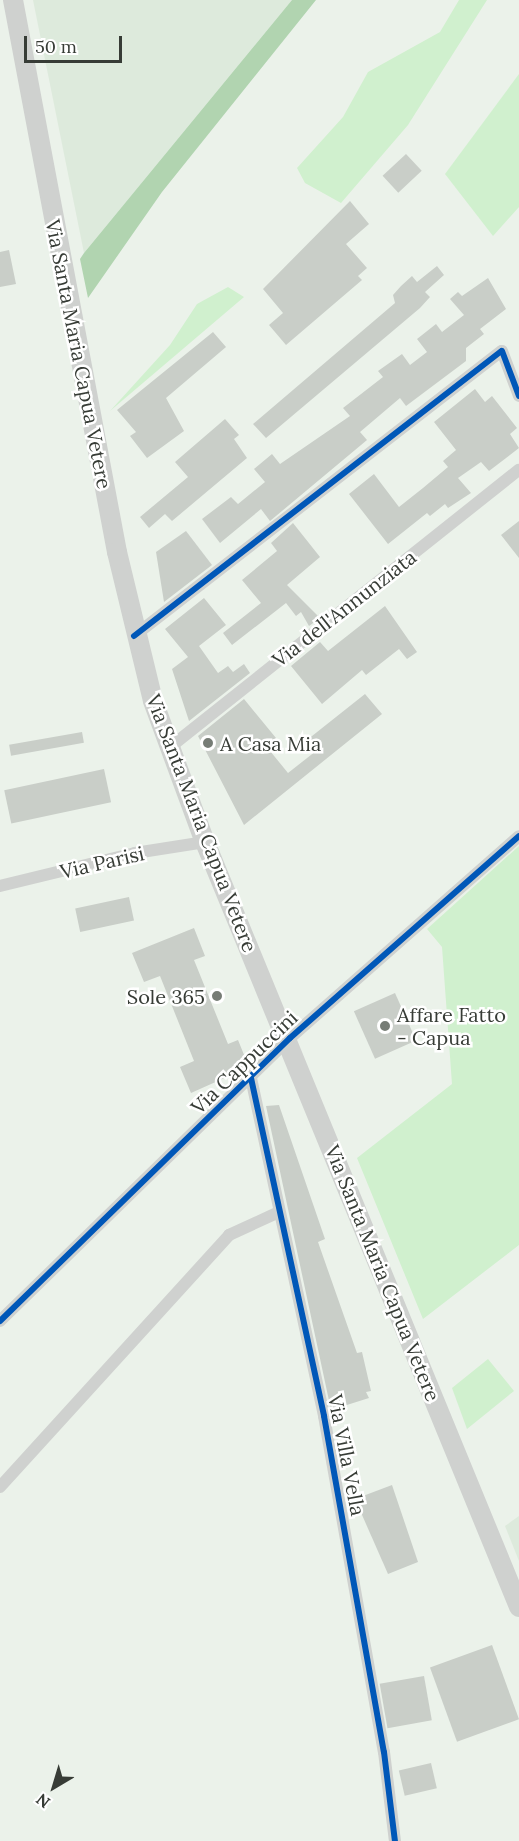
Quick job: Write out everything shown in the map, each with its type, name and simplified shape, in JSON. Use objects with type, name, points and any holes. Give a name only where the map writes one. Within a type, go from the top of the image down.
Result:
[{"type":"main road","name":"Via Santa Maria Capua Vetere","points":[[13,0],[134,636],[169,748],[205,842],[290,1038],[519,1607]]},
{"type":"street","points":[[134,636],[502,351],[518,392]]},
{"type":"street","name":"Via dell'Annunziata","points":[[169,748],[519,470]]},
{"type":"street","name":"Via Cappuccini","points":[[0,1321],[290,1038],[519,836]]},
{"type":"street","name":"Via Parisi","points":[[0,886],[135,853],[205,842]]},
{"type":"street","name":"Via Villa Vella","points":[[251,1077],[330,1448],[384,1752],[395,1841]]},
{"type":"street","points":[[0,1487],[229,1235],[279,1212]]},
{"type":"shaded area","points":[[33,0],[292,0],[84,253]]},
{"type":"shaded area","points":[[519,1516],[519,1561],[505,1526]]},
{"type":"green space","points":[[292,0],[316,0],[162,192],[88,298],[80,259],[84,253]]},
{"type":"green space","points":[[459,0],[487,0],[408,125],[341,203],[305,183],[297,168],[343,117],[368,72],[440,32]]},
{"type":"green space","points":[[519,74],[519,207],[493,236],[445,174]]},
{"type":"green space","points":[[228,287],[244,297],[110,411],[170,345],[197,304]]},
{"type":"green space","points":[[519,846],[519,1245],[423,1319],[357,1158],[452,1084],[442,947],[427,929]]},
{"type":"green space","points":[[488,1359],[514,1391],[467,1429],[452,1388]]},
{"type":"building","points":[[406,154],[422,171],[398,193],[383,176]]},
{"type":"building","points":[[350,201],[369,224],[346,244],[367,268],[358,276],[362,280],[286,345],[269,325],[283,313],[263,289]]},
{"type":"building","points":[[9,250],[16,284],[0,287],[0,252]]},
{"type":"building","points":[[437,266],[444,275],[425,292],[430,297],[420,308],[266,438],[253,424],[395,303],[393,295],[412,276],[417,282]]},
{"type":"building","points":[[488,278],[506,309],[480,329],[484,334],[466,348],[466,361],[406,406],[400,398],[360,432],[367,440],[270,521],[261,509],[220,543],[202,519],[231,497],[238,504],[265,482],[254,469],[272,454],[280,464],[350,416],[343,408],[383,377],[378,371],[402,354],[410,365],[427,352],[417,339],[436,324],[442,332],[464,315],[450,299],[458,292],[462,296]]},
{"type":"building","points":[[213,332],[226,347],[166,398],[184,431],[147,458],[130,436],[136,432],[117,410]]},
{"type":"building","points":[[475,389],[485,402],[492,396],[517,428],[510,434],[519,448],[489,471],[481,462],[458,478],[471,493],[448,508],[445,504],[430,516],[427,513],[388,544],[349,494],[374,474],[399,507],[423,488],[448,467],[443,461],[456,450],[434,422]]},
{"type":"building","points":[[225,419],[239,435],[234,439],[247,458],[172,521],[165,514],[149,528],[140,517],[188,477],[175,462]]},
{"type":"building","points":[[519,521],[519,558],[501,535]]},
{"type":"building","points":[[293,523],[320,557],[287,585],[320,618],[309,626],[301,612],[296,616],[286,603],[232,645],[223,633],[261,603],[242,580],[277,551],[271,543]]},
{"type":"building","points":[[186,531],[212,565],[164,602],[156,552]]},
{"type":"building","points":[[204,598],[226,625],[199,646],[218,673],[228,666],[233,672],[244,664],[250,673],[189,721],[172,669],[188,657],[165,629]]},
{"type":"building","points":[[385,606],[417,652],[407,659],[399,649],[366,675],[362,670],[322,704],[291,666],[320,642],[328,651]]},
{"type":"building","points":[[365,694],[382,714],[244,825],[198,736],[244,699],[276,738],[266,746],[288,773],[316,751],[307,740]]},
{"type":"building","points":[[82,732],[84,743],[11,756],[9,745]]},
{"type":"building","points":[[104,769],[111,802],[11,823],[4,790]]},
{"type":"building","points":[[129,897],[134,920],[80,932],[75,908]]},
{"type":"building","points":[[194,928],[205,956],[194,960],[228,1044],[238,1040],[249,1067],[191,1093],[180,1067],[194,1061],[160,976],[144,982],[132,953]]},
{"type":"building","name":"Affare Fatto - Capua","points":[[395,993],[416,1041],[375,1059],[354,1011]]},
{"type":"building","points":[[279,1105],[325,1239],[318,1242],[357,1353],[362,1352],[371,1391],[366,1392],[369,1398],[331,1410],[266,1106]]},
{"type":"building","points":[[392,1485],[418,1562],[388,1574],[355,1499]]},
{"type":"building","points":[[492,1645],[519,1719],[457,1742],[430,1668]]},
{"type":"building","points":[[424,1676],[432,1720],[387,1728],[380,1684]]},
{"type":"building","points":[[431,1763],[437,1788],[405,1796],[399,1770]]},
{"type":"cycle path","points":[[134,636],[502,351],[519,396]]},
{"type":"cycle path","points":[[0,1321],[290,1038],[519,836]]},
{"type":"cycle path","points":[[251,1078],[324,1416],[384,1752],[395,1841]]},
{"type":"place","name":"A Casa Mia","points":[[208,743]]},
{"type":"place","name":"Sole 365","points":[[217,996]]},
{"type":"place","name":"Affare Fatto - Capua","points":[[385,1026]]}]
